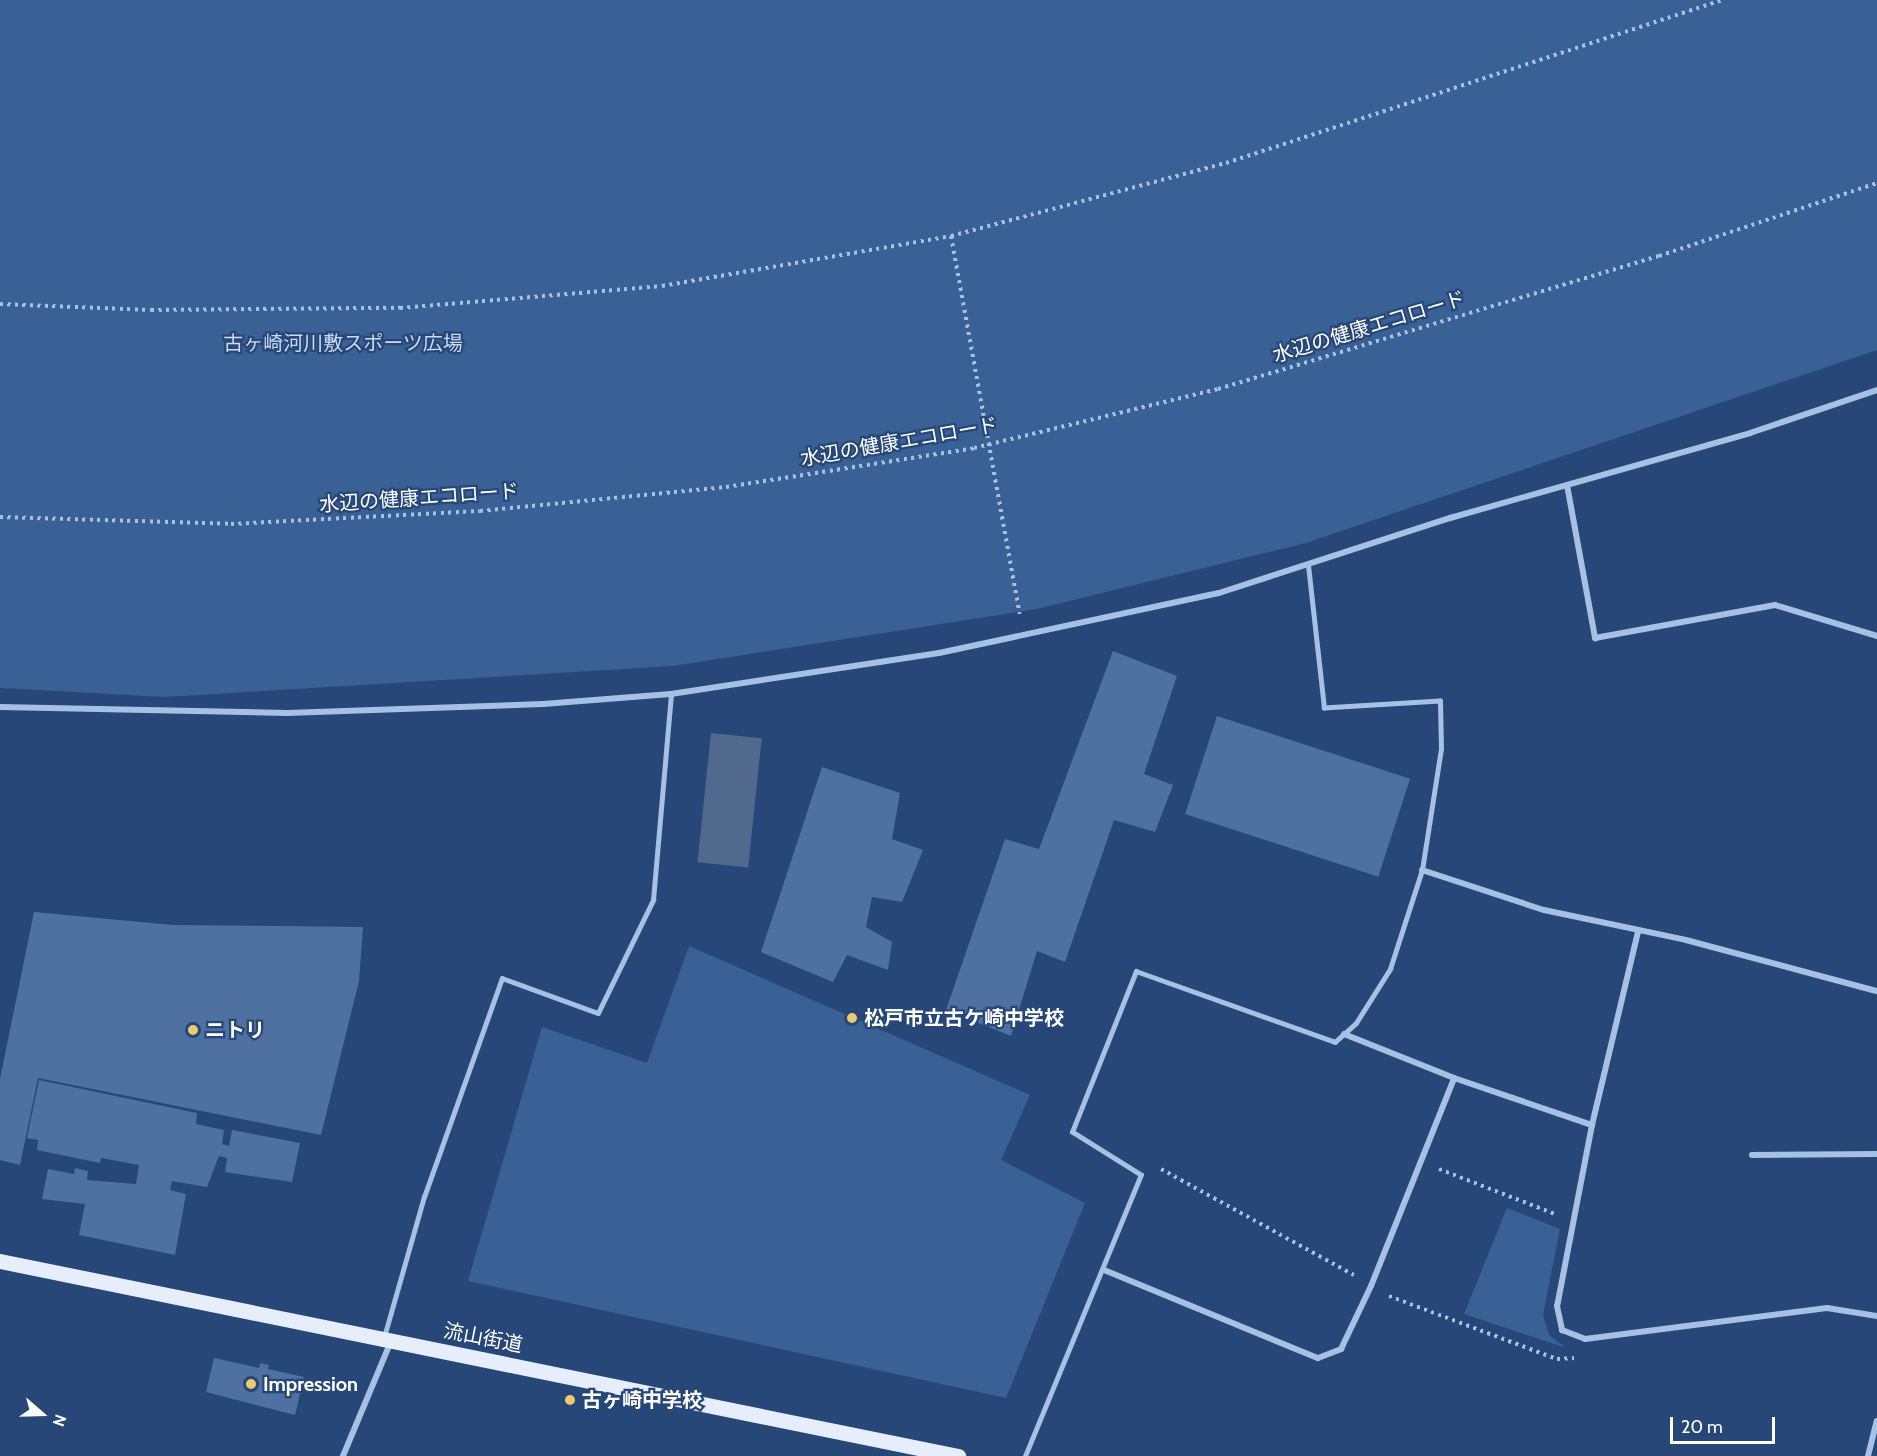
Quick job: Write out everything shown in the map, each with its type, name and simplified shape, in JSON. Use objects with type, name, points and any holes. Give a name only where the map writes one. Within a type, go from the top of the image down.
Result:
[{"type":"main road","name":"流山街道","points":[[0,1261],[958,1456]]},
{"type":"street","points":[[0,707],[287,713],[543,704],[670,694],[1023,636],[1219,593],[1450,518],[1750,433],[1877,390]]},
{"type":"street","points":[[1567,485],[1595,638],[1775,605],[1877,636]]},
{"type":"street","points":[[1422,870],[1544,910],[1638,932],[1686,940],[1877,991]]},
{"type":"street","points":[[1638,932],[1592,1125],[1557,1306],[1562,1330],[1585,1339],[1827,1308],[1877,1316]]},
{"type":"street","points":[[1344,1034],[1454,1078],[1592,1125]]},
{"type":"street","points":[[1104,1270],[1318,1358],[1341,1348],[1371,1286],[1454,1078]]},
{"type":"street","points":[[1752,1155],[1877,1154]]},
{"type":"street","points":[[343,1456],[387,1341]]},
{"type":"street","points":[[1868,1456],[1877,1421]]},
{"type":"lane","points":[[1024,1456],[1104,1270],[1141,1175],[1072,1132],[1136,971],[1335,1042],[1356,1023],[1390,969],[1422,870],[1441,749],[1440,701],[1324,708],[1308,565]]},
{"type":"lane","points":[[387,1341],[424,1197],[502,978],[598,1013],[653,900],[670,694]]},
{"type":"path","points":[[0,304],[151,310],[400,308],[662,286],[951,236],[1226,163],[1722,0]]},
{"type":"path","name":"水辺の健康エコロード","points":[[0,517],[231,524],[480,511],[726,487],[974,448],[990,442],[1218,389],[1659,255],[1877,183]]},
{"type":"path","points":[[951,236],[1020,615]]},
{"type":"path","points":[[1421,1162],[1554,1213]]},
{"type":"path","points":[[1141,1175],[1158,1168],[1371,1286]]},
{"type":"green space","name":"古ヶ崎河川敷スポーツ広場","points":[[0,0],[1877,0],[1877,350],[1306,543],[1037,609],[673,666],[164,697],[0,688]]},
{"type":"green space","points":[[689,946],[1030,1095],[1001,1160],[1085,1203],[1006,1398],[468,1281],[542,1027],[647,1063]]},
{"type":"green space","points":[[1507,1208],[1560,1229],[1543,1315],[1549,1335],[1566,1348],[1464,1314]]},
{"type":"shaded area","points":[[711,733],[762,738],[748,868],[697,862]]},
{"type":"building","points":[[1113,651],[1177,676],[1144,774],[1173,785],[1155,832],[1114,820],[1065,962],[1037,951],[1011,1036],[946,1010],[1005,839],[1039,849]]},
{"type":"building","points":[[1217,716],[1410,779],[1378,877],[1185,814]]},
{"type":"building","points":[[822,767],[900,793],[892,839],[923,850],[902,902],[872,897],[866,927],[892,942],[888,970],[847,955],[833,982],[761,952]]},
{"type":"building","points":[[34,912],[173,925],[363,927],[359,981],[321,1135],[38,1078],[20,1165],[0,1160],[0,1079]]},
{"type":"building","points":[[39,1080],[197,1113],[196,1124],[224,1130],[222,1144],[229,1146],[232,1130],[300,1143],[292,1182],[225,1172],[227,1158],[219,1156],[207,1187],[172,1181],[170,1190],[186,1194],[175,1255],[79,1235],[85,1204],[42,1199],[48,1169],[74,1174],[75,1168],[88,1171],[87,1180],[136,1184],[139,1165],[101,1158],[100,1163],[37,1150],[38,1140],[27,1138]]},
{"type":"building","points":[[214,1358],[259,1368],[260,1363],[269,1365],[268,1369],[304,1377],[295,1415],[206,1392]]},
{"type":"place","name":"松戸市立古ケ崎中学校","points":[[852,1018]]},
{"type":"place","name":"ニトリ","points":[[193,1030]]},
{"type":"place","name":"Impression","points":[[251,1384]]},
{"type":"place","name":"古ヶ崎中学校","points":[[570,1400]]}]
